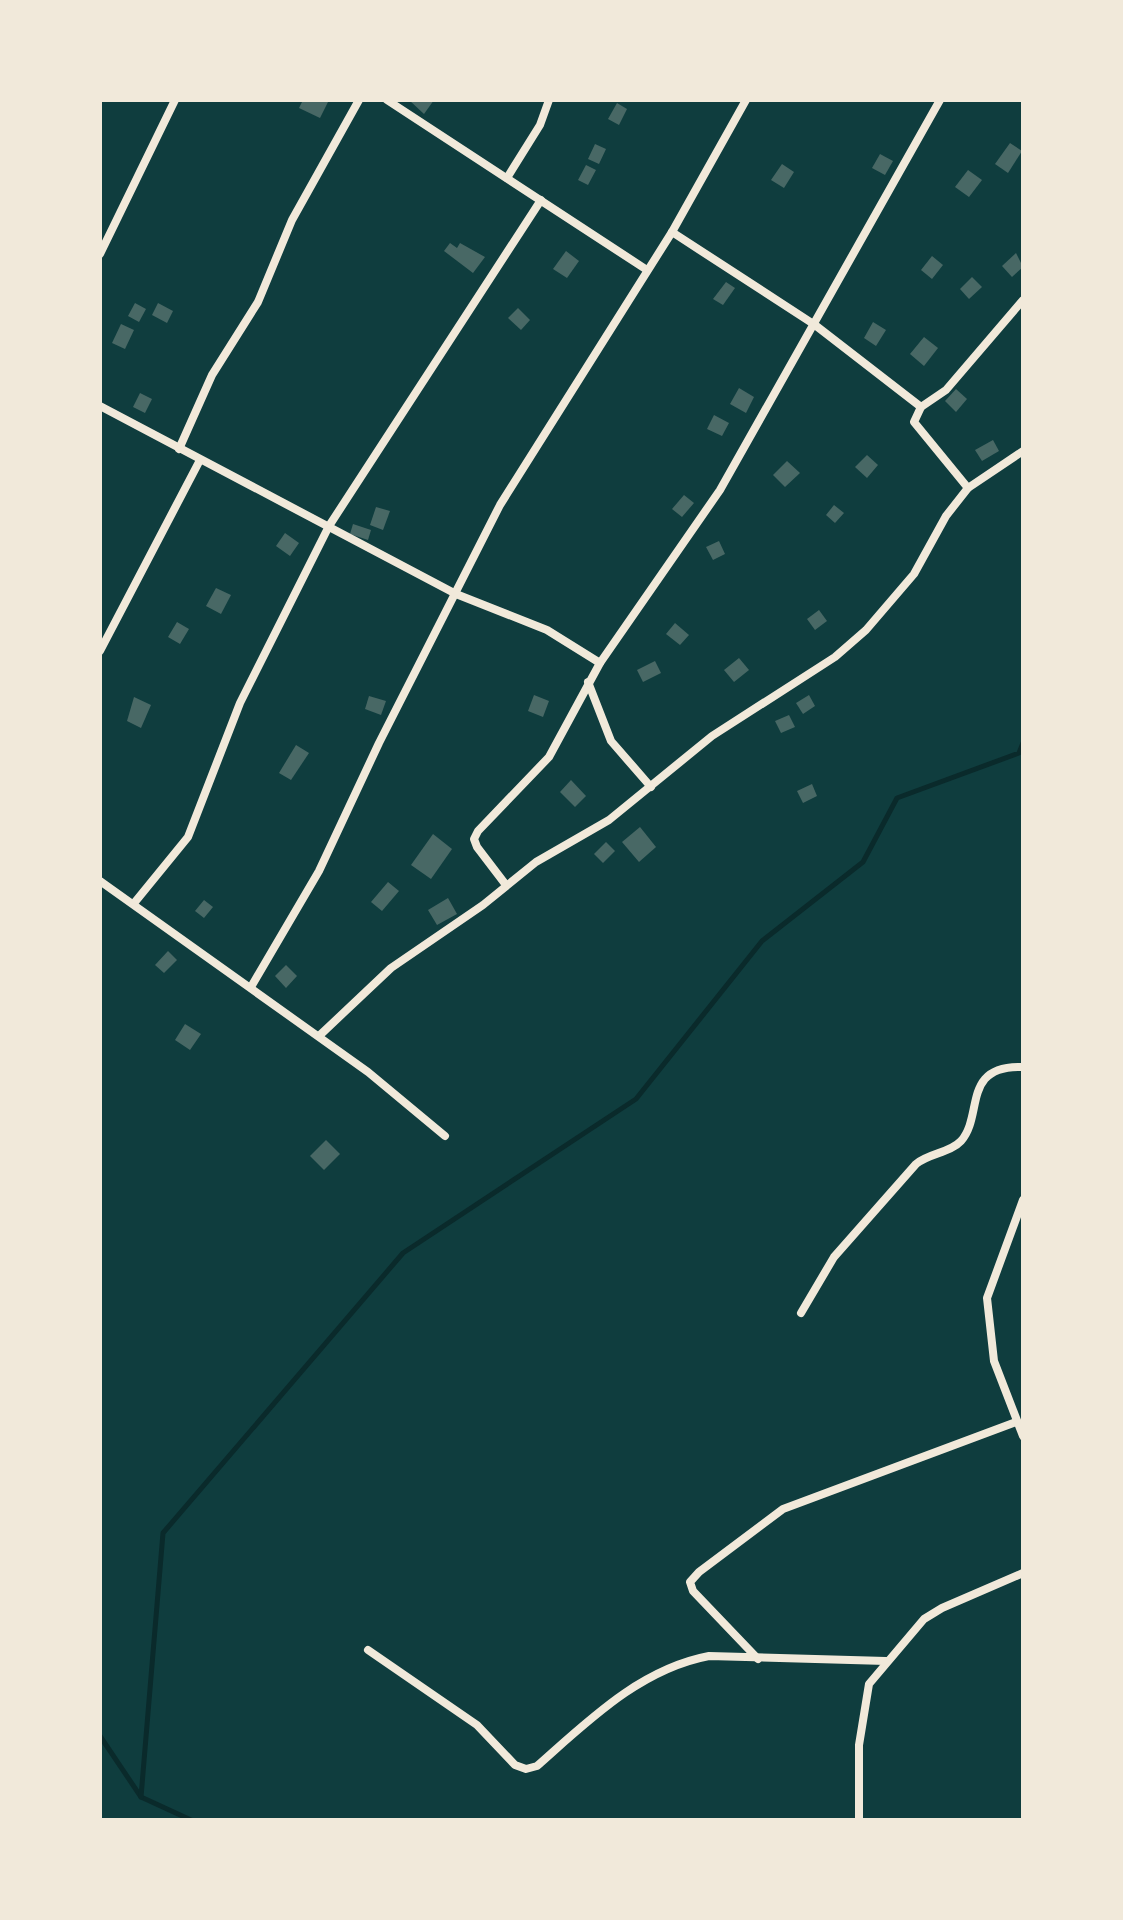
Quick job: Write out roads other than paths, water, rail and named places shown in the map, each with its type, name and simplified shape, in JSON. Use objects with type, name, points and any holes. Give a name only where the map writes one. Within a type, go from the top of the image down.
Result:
[{"type":"street","points":[[100,254],[175,100]]},
{"type":"street","points":[[179,449],[212,375],[258,302],[298,209],[359,100]]},
{"type":"street","points":[[387,100],[647,270]]},
{"type":"street","points":[[507,178],[540,125],[549,100]]},
{"type":"street","points":[[251,987],[319,871],[379,743],[500,505],[672,232],[746,100]]},
{"type":"street","points":[[506,885],[474,839],[549,757],[600,663],[720,490],[940,100]]},
{"type":"street","points":[[135,902],[188,837],[240,703],[329,526],[541,200]]},
{"type":"street","points":[[672,232],[815,325],[921,407]]},
{"type":"street","points":[[968,488],[914,422],[921,407],[946,390],[1023,300]]},
{"type":"street","points":[[100,406],[456,594],[547,630],[600,663]]},
{"type":"street","points":[[319,1036],[391,968],[536,862],[609,820],[712,736],[835,657],[866,630],[914,574],[946,516],[968,488],[1023,451]]},
{"type":"street","points":[[100,651],[200,460]]},
{"type":"street","points":[[588,682],[611,741],[651,787]]},
{"type":"street","points":[[100,881],[135,902],[319,1036],[445,1136]]},
{"type":"street","points":[[801,1313],[834,1257],[916,1164],[926,1156],[957,1145],[966,1135],[979,1087],[993,1074],[1012,1066],[1023,1067]]},
{"type":"street","points":[[1023,1200],[987,1298],[994,1361],[1023,1436]]},
{"type":"street","points":[[758,1659],[693,1591],[690,1582],[699,1572],[783,1509],[1016,1422]]},
{"type":"street","points":[[859,1820],[861,1715],[869,1684],[924,1619],[1023,1573]]},
{"type":"street","points":[[368,1650],[468,1717],[515,1765],[526,1769],[537,1766],[627,1690],[676,1666],[709,1656],[886,1661]]},
{"type":"waterway","points":[[141,1797],[163,1533],[403,1253],[636,1099],[762,941],[863,862],[897,798],[1019,753],[1023,743]]},
{"type":"waterway","points":[[100,1736],[141,1797],[191,1820]]}]
